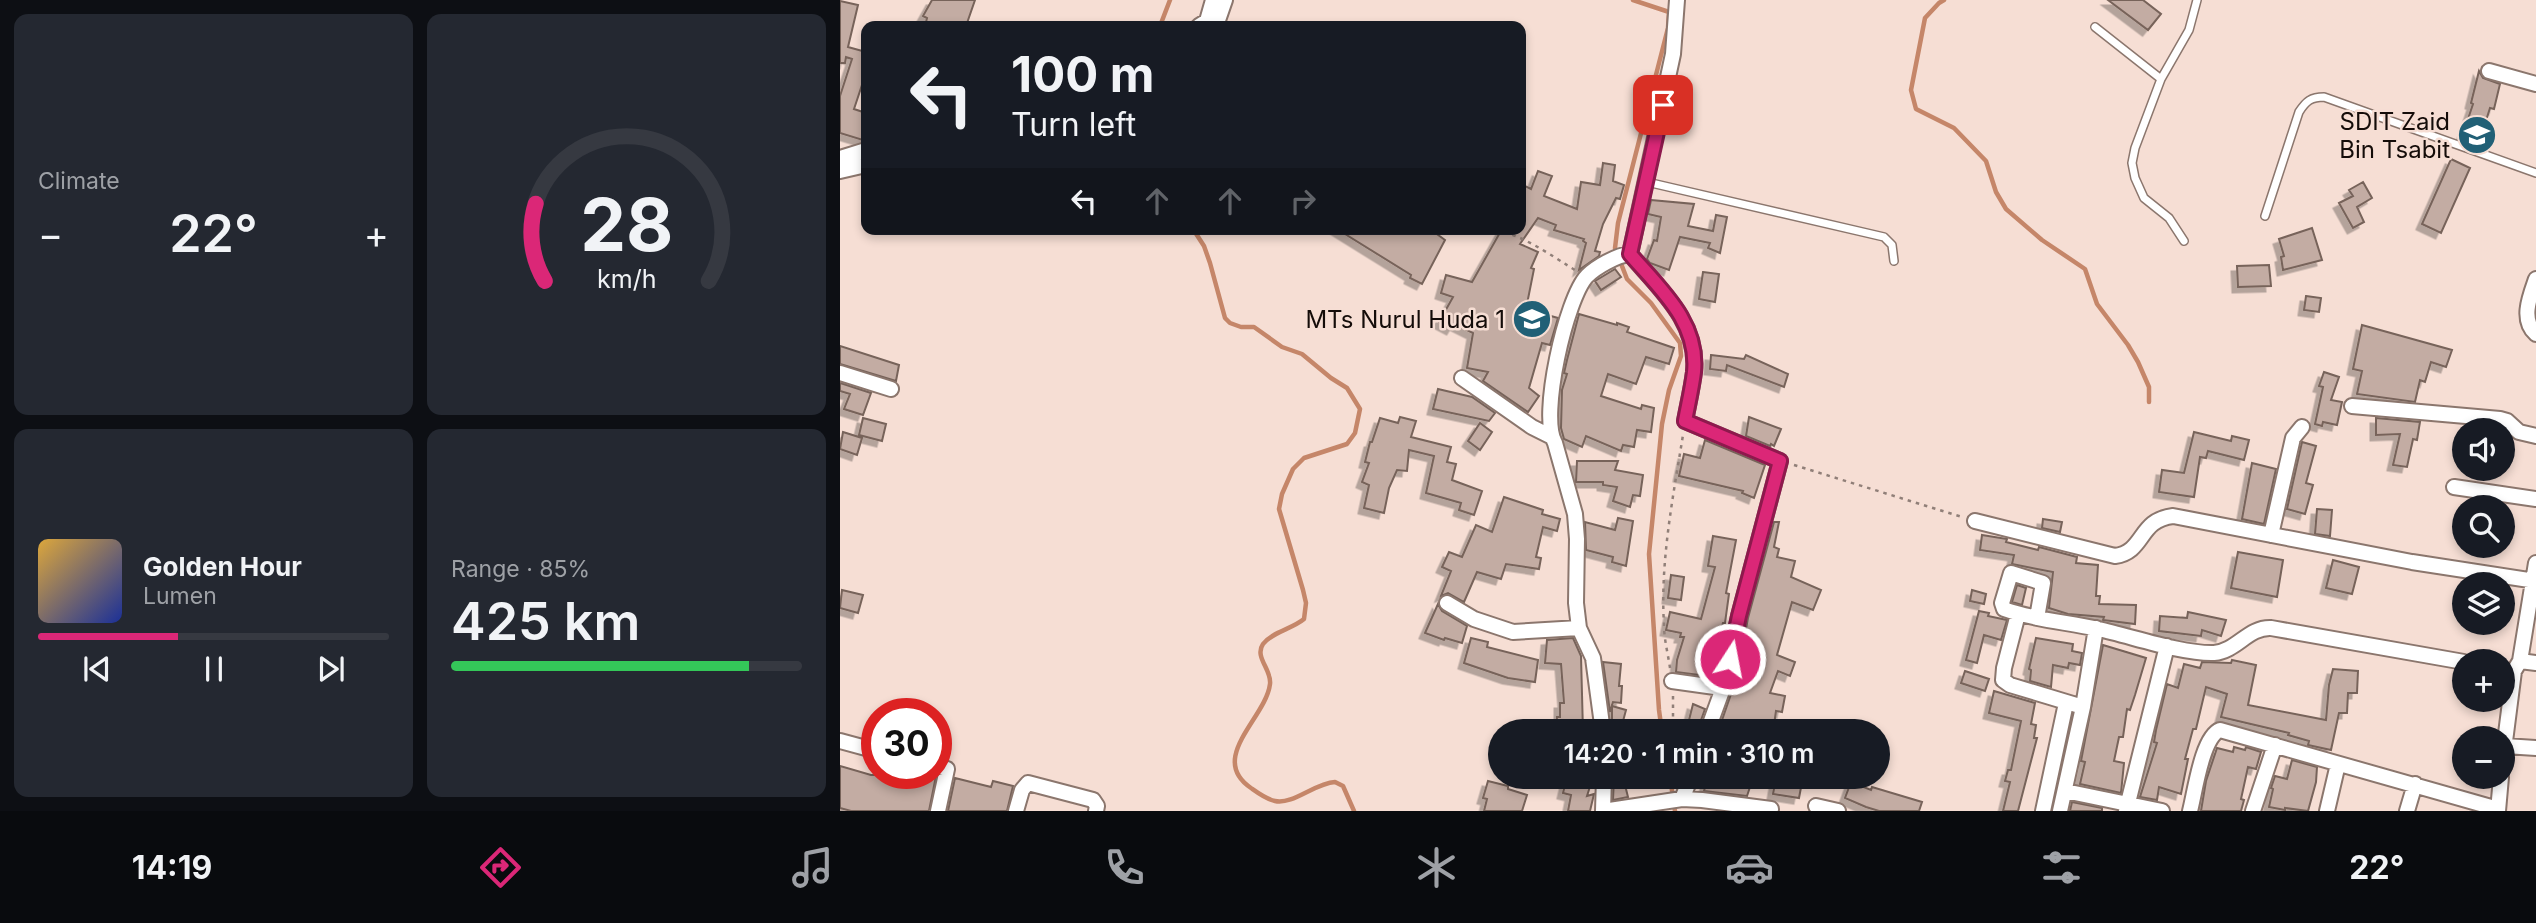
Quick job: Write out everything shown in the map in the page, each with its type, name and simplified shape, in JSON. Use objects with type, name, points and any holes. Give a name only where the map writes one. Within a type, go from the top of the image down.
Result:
[{"type":"street","points":[[1207,21],[1213,0]]},
{"type":"street","points":[[1218,21],[1225,0]]},
{"type":"street","points":[[1550,436],[1550,407],[1570,306],[1586,277],[1626,254],[1647,182],[1673,54],[1677,0]]},
{"type":"street","points":[[2489,71],[2536,84]]},
{"type":"street","points":[[840,158],[861,152]]},
{"type":"street","points":[[840,171],[861,166]]},
{"type":"street","points":[[1626,254],[1680,313],[1689,333],[1694,352],[1694,371],[1685,421],[1780,461],[1723,688],[1712,719]]},
{"type":"street","points":[[2536,279],[2528,304],[2530,329],[2536,334]]},
{"type":"street","points":[[840,373],[891,389]]},
{"type":"street","points":[[1462,378],[1532,427],[1550,436],[1555,443],[1575,514],[1576,603],[1579,628],[1594,658],[1601,719]]},
{"type":"street","points":[[2352,406],[2500,419],[2507,421],[2519,432],[2536,436]]},
{"type":"street","points":[[2271,535],[2293,438],[2302,427]]},
{"type":"street","points":[[2454,486],[2536,499]]},
{"type":"street","points":[[1975,521],[2115,556],[2130,551],[2154,520],[2174,516],[2412,562],[2534,580]]},
{"type":"street","points":[[2515,655],[2536,563]]},
{"type":"street","points":[[2037,618],[2043,583],[2014,572],[2010,575],[2002,606],[2018,614],[2037,618],[2096,628],[2167,646],[2207,653],[2223,651],[2256,629],[2271,628],[2452,660]]},
{"type":"street","points":[[1447,603],[1474,619],[1513,632],[1579,628]]},
{"type":"street","points":[[2018,614],[2003,680],[2010,685],[2083,707]]},
{"type":"street","points":[[2060,811],[2083,707],[2096,628]]},
{"type":"street","points":[[2127,807],[2167,646]]},
{"type":"street","points":[[2515,666],[2536,663]]},
{"type":"street","points":[[1672,681],[1723,688]]},
{"type":"street","points":[[2043,811],[2066,703]]},
{"type":"street","points":[[2190,811],[2205,753],[2214,733],[2227,731],[2498,810],[2500,789]]},
{"type":"street","points":[[840,741],[861,747]]},
{"type":"street","points":[[2253,811],[2274,745]]},
{"type":"street","points":[[2515,747],[2536,748]]},
{"type":"street","points":[[2327,811],[2337,764]]},
{"type":"street","points":[[1016,811],[1022,790],[1028,783],[1093,800],[1097,806],[1096,811]]},
{"type":"street","points":[[2407,811],[2415,784]]},
{"type":"street","points":[[938,811],[940,789]]},
{"type":"street","points":[[1604,789],[1603,811],[1675,801],[1744,804],[1771,809]]},
{"type":"street","points":[[1675,801],[1683,789]]},
{"type":"street","points":[[2065,791],[2127,807],[2162,811]]},
{"type":"street","points":[[1816,806],[1838,811]]},
{"type":"lane","points":[[2184,241],[2169,218],[2144,198],[2133,169],[2135,148],[2161,79],[2189,30],[2197,0]]},
{"type":"lane","points":[[2095,27],[2161,79]]},
{"type":"lane","points":[[2265,216],[2300,112],[2306,101],[2317,97],[2324,97],[2536,173]]},
{"type":"lane","points":[[1647,182],[1884,237],[1892,246],[1894,261]]},
{"type":"path","points":[[1513,235],[1586,277]]},
{"type":"path","points":[[1673,719],[1672,681],[1664,626],[1664,584],[1685,421]]},
{"type":"path","points":[[1780,461],[1975,521]]},
{"type":"building","points":[[932,0],[975,0],[968,21],[926,21],[927,18],[923,16]]},
{"type":"building","points":[[2108,0],[2143,0],[2161,14],[2148,30]]},
{"type":"building","points":[[840,1],[858,5],[848,47],[861,51],[861,88],[854,109],[861,111],[861,139],[840,133],[840,96],[852,59],[846,57],[845,63],[840,63]]},
{"type":"building","points":[[2479,71],[2483,78],[2500,84],[2494,109],[2490,108],[2479,143],[2462,137],[2473,104],[2471,103]]},
{"type":"building","points":[[2451,159],[2470,168],[2441,233],[2422,224]]},
{"type":"building","points":[[1603,163],[1615,165],[1613,181],[1624,185],[1620,199],[1616,198],[1603,224],[1595,251],[1600,252],[1599,256],[1579,270],[1586,243],[1584,239],[1554,230],[1556,225],[1538,218],[1520,244],[1538,252],[1531,268],[1534,269],[1526,309],[1558,318],[1550,345],[1542,343],[1529,388],[1539,396],[1528,412],[1483,381],[1488,372],[1467,368],[1473,333],[1455,324],[1452,329],[1439,322],[1453,297],[1441,293],[1446,275],[1472,282],[1499,235],[1526,235],[1526,186],[1531,189],[1538,171],[1552,176],[1544,196],[1577,209],[1581,182],[1600,185]]},
{"type":"building","points":[[2363,182],[2372,198],[2357,207],[2364,222],[2353,228],[2339,203],[2353,196],[2349,190]]},
{"type":"building","points":[[1651,200],[1694,204],[1688,226],[1713,231],[1716,215],[1727,217],[1720,253],[1708,248],[1710,243],[1680,237],[1669,270],[1650,263],[1647,259],[1654,240],[1657,241],[1661,217],[1648,214]]},
{"type":"building","points":[[2312,228],[2322,260],[2283,270],[2281,257],[2284,256],[2279,239]]},
{"type":"building","points":[[1347,235],[1438,235],[1445,240],[1422,284],[1410,278],[1411,275]]},
{"type":"building","points":[[2269,265],[2271,286],[2238,287],[2237,266]]},
{"type":"building","points":[[1615,269],[1621,277],[1601,290],[1595,281]]},
{"type":"building","points":[[1703,272],[1719,274],[1715,302],[1699,299]]},
{"type":"building","points":[[2306,296],[2321,298],[2319,312],[2304,310]]},
{"type":"building","points":[[1579,314],[1629,327],[1627,332],[1674,348],[1669,364],[1646,357],[1636,384],[1608,374],[1601,396],[1641,409],[1642,405],[1654,408],[1651,432],[1637,430],[1634,447],[1623,445],[1621,451],[1586,436],[1582,447],[1564,439],[1561,428],[1562,390],[1567,374],[1564,373]]},
{"type":"building","points":[[2362,325],[2452,350],[2446,367],[2431,362],[2425,382],[2420,380],[2415,402],[2357,394],[2362,371],[2353,369]]},
{"type":"building","points":[[840,346],[899,365],[896,381],[840,364]]},
{"type":"building","points":[[1711,355],[1744,359],[1746,355],[1788,374],[1784,387],[1727,365],[1726,371],[1710,369]]},
{"type":"building","points":[[2324,372],[2339,377],[2331,400],[2342,402],[2337,425],[2323,422],[2322,426],[2315,424],[2323,387],[2319,386]]},
{"type":"building","points":[[840,383],[871,393],[863,415],[844,409],[850,394],[840,391]]},
{"type":"building","points":[[1438,389],[1472,397],[1495,413],[1489,421],[1433,409]]},
{"type":"building","points":[[1400,417],[1416,421],[1411,437],[1451,447],[1447,462],[1456,464],[1452,480],[1482,491],[1474,515],[1459,510],[1461,503],[1426,493],[1434,456],[1409,450],[1407,471],[1397,470],[1389,488],[1384,513],[1364,508],[1369,485],[1362,482],[1369,463],[1365,462],[1370,442],[1380,418],[1398,423]]},
{"type":"building","points":[[1749,417],[1781,429],[1774,446],[1746,436]]},
{"type":"building","points":[[863,418],[886,424],[882,441],[859,435]]},
{"type":"building","points":[[2376,418],[2420,422],[2417,440],[2413,439],[2407,467],[2393,465],[2400,434],[2376,435]]},
{"type":"building","points":[[1480,423],[1492,432],[1480,450],[1468,441]]},
{"type":"building","points":[[843,432],[862,438],[857,455],[840,449]]},
{"type":"building","points":[[2194,432],[2231,441],[2232,436],[2249,440],[2244,460],[2208,451],[2206,458],[2200,457],[2194,497],[2159,492],[2162,470],[2184,473]]},
{"type":"building","points":[[1705,440],[1765,465],[1754,498],[1742,493],[1743,491],[1679,476],[1684,454],[1700,458]]},
{"type":"building","points":[[2302,442],[2316,446],[2306,483],[2313,485],[2305,514],[2287,509]]},
{"type":"building","points":[[1577,461],[1618,461],[1615,470],[1643,475],[1640,496],[1633,495],[1630,507],[1613,501],[1617,487],[1603,485],[1603,482],[1576,482]]},
{"type":"building","points":[[2252,463],[2276,469],[2264,524],[2242,519]]},
{"type":"building","points":[[1504,497],[1543,510],[1542,514],[1560,519],[1557,531],[1543,527],[1536,557],[1541,558],[1539,569],[1506,564],[1501,579],[1477,572],[1464,602],[1448,593],[1441,596],[1451,571],[1442,567],[1449,552],[1462,557],[1476,525],[1492,532]]},
{"type":"building","points":[[2317,509],[2332,510],[2330,536],[2315,534]]},
{"type":"building","points":[[1618,518],[1633,521],[1626,566],[1612,562],[1613,557],[1586,550],[1585,522],[1615,530]]},
{"type":"building","points":[[2043,519],[2062,522],[2060,532],[2042,528]]},
{"type":"building","points":[[1774,522],[1779,522],[1774,547],[1779,549],[1777,557],[1795,561],[1791,577],[1821,590],[1813,610],[1792,602],[1777,655],[1795,662],[1790,676],[1778,671],[1770,693],[1785,696],[1782,712],[1776,711],[1775,719],[1722,719],[1731,694],[1751,667],[1740,661],[1748,618]]},
{"type":"building","points":[[1982,535],[2077,557],[2076,563],[2098,565],[2096,596],[2100,596],[2099,604],[2136,605],[2135,624],[2103,620],[2104,617],[2068,614],[2049,608],[2053,572],[2012,564],[2014,555],[1980,550]]},
{"type":"building","points":[[1713,536],[1736,540],[1726,593],[1729,594],[1725,623],[1707,676],[1676,672],[1684,637],[1680,637],[1681,633],[1666,630],[1670,612],[1701,619],[1715,567],[1708,566]]},
{"type":"building","points":[[2238,552],[2283,560],[2277,597],[2231,588]]},
{"type":"building","points":[[2333,560],[2359,567],[2352,594],[2326,588]]},
{"type":"building","points":[[1671,575],[1684,577],[1681,600],[1668,598]]},
{"type":"building","points":[[2017,585],[2026,588],[2022,605],[2012,602]]},
{"type":"building","points":[[842,590],[863,595],[858,613],[840,608]]},
{"type":"building","points":[[1972,590],[1986,594],[1984,604],[1970,601]]},
{"type":"building","points":[[1438,604],[1442,611],[1467,626],[1462,643],[1425,633]]},
{"type":"building","points":[[1979,611],[2007,620],[2001,640],[1984,635],[1977,663],[1966,660]]},
{"type":"building","points":[[2188,612],[2226,620],[2221,636],[2202,630],[2201,636],[2159,631],[2160,616],[2187,618]]},
{"type":"building","points":[[1471,638],[1488,642],[1487,647],[1538,660],[1535,682],[1508,678],[1464,663]]},
{"type":"building","points":[[1573,638],[1581,656],[1583,719],[1557,719],[1560,717],[1560,703],[1564,703],[1561,664],[1545,663],[1547,640]]},
{"type":"building","points":[[2036,638],[2073,644],[2072,651],[2082,653],[2080,665],[2069,663],[2068,668],[2053,665],[2051,687],[2030,681],[2029,669]]},
{"type":"building","points":[[2103,645],[2146,658],[2130,710],[2127,709],[2123,737],[2119,737],[2114,761],[2124,763],[2121,793],[2080,784],[2085,762],[2081,761]]},
{"type":"building","points":[[2232,660],[2256,665],[2248,705],[2326,720],[2333,669],[2358,671],[2357,693],[2348,693],[2347,713],[2339,713],[2331,750],[2308,745],[2309,741],[2288,735],[2289,733],[2221,717],[2227,694],[2206,687],[2196,729],[2193,729],[2185,759],[2188,759],[2181,794],[2159,787],[2157,800],[2140,797],[2157,743],[2154,742],[2156,730],[2167,684],[2178,688],[2184,664],[2200,668],[2202,662],[2231,663]]},
{"type":"building","points":[[1603,662],[1621,664],[1621,703],[1613,702],[1610,712]]},
{"type":"building","points":[[1965,671],[1989,679],[1985,691],[1961,683]]},
{"type":"building","points":[[1994,691],[2035,703],[2031,724],[2036,725],[2034,738],[2037,738],[2018,811],[2003,811],[2010,782],[2005,781],[2008,770],[2011,770],[2021,721],[1989,713]]},
{"type":"building","points":[[1693,704],[1705,709],[1701,719],[1689,719]]},
{"type":"building","points":[[1612,706],[1626,710],[1624,719],[1612,719]]},
{"type":"building","points":[[2234,747],[2245,750],[2246,747],[2261,752],[2256,769],[2248,767],[2241,811],[2201,811],[2206,781],[2217,748],[2233,752]]},
{"type":"building","points":[[2292,760],[2317,767],[2308,811],[2269,807],[2275,776],[2287,779]]},
{"type":"building","points":[[840,766],[861,772],[861,789],[933,789],[929,811],[851,811],[840,808]]},
{"type":"building","points":[[955,778],[991,787],[993,781],[1013,786],[1007,811],[948,811]]},
{"type":"building","points":[[1488,781],[1488,789],[1508,789],[1527,795],[1522,811],[1484,811],[1487,799],[1483,798]]},
{"type":"building","points":[[1564,789],[1589,789],[1587,796],[1594,794],[1590,811],[1568,811],[1571,795],[1563,793]]},
{"type":"building","points":[[1613,789],[1626,789],[1628,797],[1613,800]]},
{"type":"building","points":[[1705,789],[1749,789],[1747,796]]},
{"type":"building","points":[[1774,789],[1801,789],[1799,798],[1773,794]]},
{"type":"building","points":[[1848,789],[1879,789],[1922,802],[1919,811],[1879,811],[1845,798]]},
{"type":"building","points":[[2072,802],[2102,808],[2102,811],[2070,811]]},
{"type":"waterway","points":[[1162,21],[1170,0]]},
{"type":"waterway","points":[[1633,0],[1669,12],[1668,28],[1618,223],[1615,248],[1627,279],[1651,303],[1680,343],[1681,356],[1669,390],[1662,424],[1649,554],[1660,719]]},
{"type":"waterway","points":[[1944,0],[1925,18],[1911,90],[1916,109],[1954,128],[1986,161],[1996,192],[2006,209],[2042,240],[2085,269],[2097,304],[2138,362],[2149,387],[2149,402]]},
{"type":"waterway","points":[[1197,235],[1210,263],[1225,318],[1241,327],[1254,327],[1282,347],[1302,354],[1347,388],[1360,409],[1355,433],[1347,444],[1304,458],[1293,469],[1282,494],[1279,509],[1306,603],[1304,619],[1272,636],[1263,644],[1261,654],[1270,684],[1266,697],[1242,738],[1235,764],[1239,776],[1268,799],[1289,800],[1335,782],[1343,786],[1354,811]]},
{"type":"waterway","points":[[1672,789],[1675,811]]},
{"type":"place","name":"SDIT Zaid Bin Tsabit","points":[[2477,135]]},
{"type":"place","name":"MTs Nurul Huda 1","points":[[1532,319]]},
{"type":"route","points":[[1663,105],[1630,254],[1680,313],[1689,333],[1694,352],[1694,371],[1685,421],[1780,461],[1730,659]]}]
